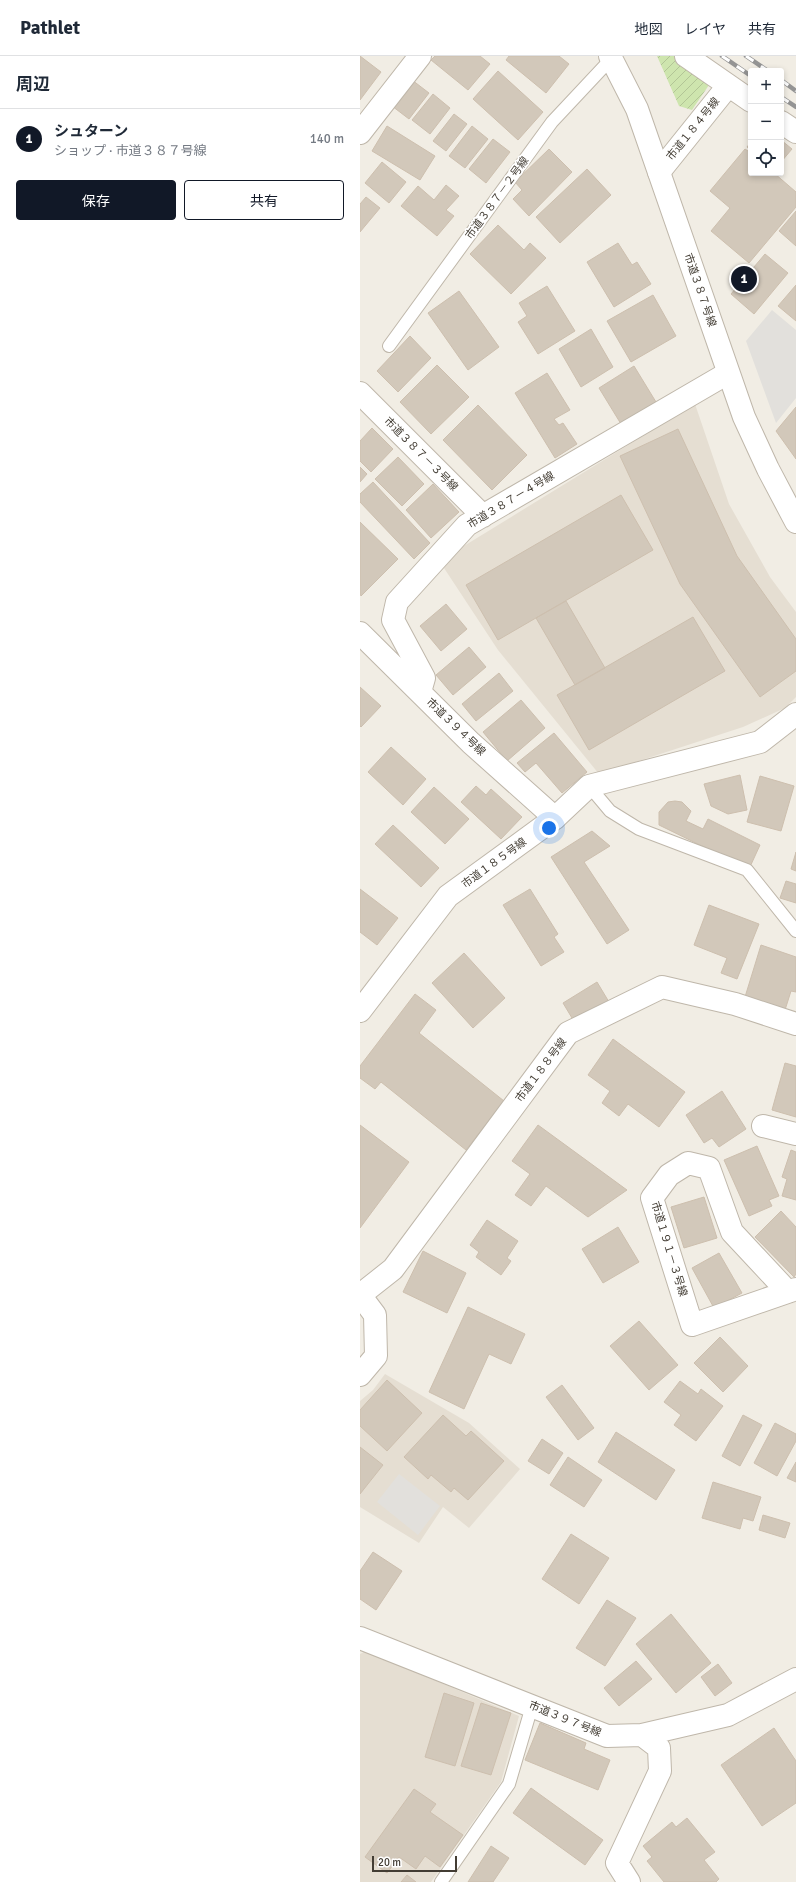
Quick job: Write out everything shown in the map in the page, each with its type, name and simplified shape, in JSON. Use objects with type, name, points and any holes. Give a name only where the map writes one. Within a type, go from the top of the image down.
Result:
[{"type":"street","points":[[360,133],[420,56]]},
{"type":"street","points":[[686,56],[748,100]]},
{"type":"street","name":"市道３８７号線","points":[[611,57],[637,109],[744,417],[768,469],[796,522]]},
{"type":"street","name":"市道１８４号線","points":[[659,172],[728,86]]},
{"type":"street","points":[[784,124],[796,132]]},
{"type":"street","name":"市道３８７－４号線","points":[[420,692],[424,678],[393,620],[397,602],[467,525],[728,372]]},
{"type":"street","name":"市道３８７－３号線","points":[[360,393],[483,516]]},
{"type":"street","name":"市道３９４号線","points":[[360,632],[471,743],[555,818]]},
{"type":"street","name":"市道１８５号線","points":[[363,1001],[448,896],[555,818],[589,786],[760,742],[796,714]]},
{"type":"street","name":"市道１８８号線","points":[[360,1295],[393,1269],[568,1033],[662,987],[735,1004],[796,1024]]},
{"type":"street","points":[[763,1126],[796,1134]]},
{"type":"street","name":"市道１９１－３号線","points":[[688,1163],[709,1168],[732,1232],[792,1291],[692,1325],[652,1198],[669,1175],[688,1163]]},
{"type":"street","points":[[360,1295],[375,1315],[376,1356],[360,1375]]},
{"type":"street","name":"市道３９７号線","points":[[360,1638],[607,1736],[642,1735],[728,1714],[796,1679]]},
{"type":"street","points":[[629,1882],[617,1863],[660,1771],[659,1748],[642,1735]]},
{"type":"lane","name":"市道３８７－２号線","points":[[390,346],[552,122],[611,57]]},
{"type":"lane","points":[[589,786],[610,811],[639,829],[747,870],[796,931]]},
{"type":"lane","points":[[441,1882],[508,1784],[532,1706]]},
{"type":"shaded area","points":[[772,310],[796,330],[796,398],[776,423],[746,341]]},
{"type":"shaded area","points":[[695,404],[729,504],[770,577],[796,612],[796,697],[785,708],[743,727],[599,774],[498,650],[444,568],[459,549]]},
{"type":"shaded area","points":[[385,1374],[469,1423],[520,1469],[469,1528],[443,1507],[419,1543],[360,1507],[360,1401],[373,1390]]},
{"type":"shaded area","points":[[399,1474],[440,1506],[418,1535],[377,1502]]},
{"type":"shaded area","points":[[366,1651],[519,1716],[501,1782],[431,1882],[360,1882],[360,1654]]},
{"type":"green space","points":[[657,56],[675,56],[711,82],[692,110],[679,106]]},
{"type":"building","points":[[360,56],[381,72],[360,100]]},
{"type":"building","points":[[435,56],[480,56],[490,64],[468,90],[431,60]]},
{"type":"building","points":[[509,56],[559,56],[569,64],[546,93],[506,60]]},
{"type":"building","points":[[498,71],[543,112],[518,140],[473,99]]},
{"type":"building","points":[[412,80],[429,93],[409,119],[392,106]]},
{"type":"building","points":[[433,94],[450,108],[430,134],[412,120]]},
{"type":"building","points":[[454,114],[467,124],[446,151],[433,141]]},
{"type":"building","points":[[387,126],[435,156],[420,180],[372,151]]},
{"type":"building","points":[[472,126],[488,139],[465,168],[449,156]]},
{"type":"building","points":[[493,139],[510,152],[486,183],[469,169]]},
{"type":"building","points":[[784,142],[792,149],[784,158]]},
{"type":"building","points":[[549,149],[572,172],[529,216],[513,199],[522,190],[515,182]]},
{"type":"building","points":[[745,149],[748,151],[748,176],[777,176],[796,192],[796,207],[749,263],[711,231],[730,208],[710,191]]},
{"type":"building","points":[[382,162],[406,182],[389,203],[365,183]]},
{"type":"building","points":[[587,169],[611,195],[560,243],[536,217]]},
{"type":"building","points":[[446,185],[459,196],[446,210],[454,216],[437,236],[401,206],[418,186],[434,200]]},
{"type":"building","points":[[366,197],[380,208],[360,232],[360,204]]},
{"type":"building","points":[[796,211],[796,246],[779,231]]},
{"type":"building","points":[[498,225],[524,250],[530,243],[546,258],[511,294],[470,254]]},
{"type":"building","points":[[618,243],[632,265],[637,262],[651,284],[614,307],[587,262]]},
{"type":"building","points":[[765,254],[788,273],[754,314],[731,294]]},
{"type":"building","points":[[796,285],[796,321],[778,306]]},
{"type":"building","points":[[547,286],[575,331],[538,354],[518,322],[527,316],[519,303]]},
{"type":"building","points":[[459,291],[499,347],[468,370],[428,313]]},
{"type":"building","points":[[653,295],[676,336],[631,362],[607,321]]},
{"type":"building","points":[[591,329],[613,367],[581,387],[559,349]]},
{"type":"building","points":[[410,336],[431,358],[398,392],[377,371]]},
{"type":"building","points":[[437,365],[469,397],[431,434],[400,402]]},
{"type":"building","points":[[634,366],[656,402],[621,424],[599,388]]},
{"type":"building","points":[[547,373],[570,410],[554,419],[559,425],[563,423],[577,444],[555,458],[515,393]]},
{"type":"building","points":[[478,405],[527,455],[492,490],[443,440]]},
{"type":"building","points":[[796,407],[796,459],[776,431]]},
{"type":"building","points":[[372,428],[393,449],[371,472],[360,461],[360,441]]},
{"type":"building","points":[[678,429],[737,556],[796,639],[796,671],[760,697],[680,584],[620,456]]},
{"type":"building","points":[[398,457],[424,484],[402,506],[375,479]]},
{"type":"building","points":[[360,467],[367,474],[360,482]]},
{"type":"building","points":[[373,482],[430,543],[414,559],[360,502],[360,494]]},
{"type":"building","points":[[433,484],[459,512],[431,538],[406,510]]},
{"type":"building","points":[[621,495],[653,550],[498,640],[466,585]]},
{"type":"building","points":[[360,522],[398,559],[361,596],[360,594]]},
{"type":"building","points":[[566,601],[605,668],[575,685],[536,618]]},
{"type":"building","points":[[446,604],[467,629],[441,651],[420,626]]},
{"type":"building","points":[[693,617],[725,671],[589,750],[557,695]]},
{"type":"building","points":[[469,647],[486,667],[453,695],[436,675]]},
{"type":"building","points":[[499,673],[513,691],[476,721],[462,704]]},
{"type":"building","points":[[360,687],[381,706],[361,727],[360,726]]},
{"type":"building","points":[[521,700],[545,728],[507,761],[483,732]]},
{"type":"building","points":[[554,733],[587,772],[562,793],[536,763],[525,772],[517,763]]},
{"type":"building","points":[[391,747],[426,779],[403,805],[368,772]]},
{"type":"building","points":[[740,775],[747,810],[728,814],[711,806],[704,784]]},
{"type":"building","points":[[760,776],[794,786],[781,831],[747,822]]},
{"type":"building","points":[[476,786],[486,795],[491,789],[522,817],[501,839],[461,802]]},
{"type":"building","points":[[434,787],[469,819],[445,844],[411,812]]},
{"type":"building","points":[[668,802],[682,802],[691,811],[686,821],[703,829],[708,819],[760,845],[749,869],[659,825],[659,812]]},
{"type":"building","points":[[393,825],[439,868],[421,887],[375,844]]},
{"type":"building","points":[[592,831],[610,846],[584,862],[629,930],[607,944],[551,857]]},
{"type":"building","points":[[796,852],[796,871],[791,869]]},
{"type":"building","points":[[786,881],[796,884],[796,903],[780,898]]},
{"type":"building","points":[[360,889],[398,918],[377,945],[360,932]]},
{"type":"building","points":[[530,889],[558,934],[554,937],[564,952],[541,966],[503,905]]},
{"type":"building","points":[[709,905],[759,924],[737,979],[721,973],[727,958],[694,945]]},
{"type":"building","points":[[761,945],[796,957],[796,992],[791,991],[785,1010],[745,997]]},
{"type":"building","points":[[464,953],[505,998],[473,1028],[432,983]]},
{"type":"building","points":[[597,982],[609,1002],[575,1023],[563,1003]]},
{"type":"building","points":[[415,994],[436,1010],[419,1033],[504,1101],[466,1150],[381,1082],[375,1089],[360,1078],[360,1066]]},
{"type":"building","points":[[613,1039],[685,1092],[659,1127],[628,1104],[619,1116],[602,1103],[610,1091],[588,1075]]},
{"type":"building","points":[[785,1063],[796,1066],[796,1117],[772,1110]]},
{"type":"building","points":[[722,1091],[746,1129],[719,1147],[712,1138],[704,1143],[686,1115]]},
{"type":"building","points":[[360,1125],[409,1162],[360,1228]]},
{"type":"building","points":[[538,1125],[627,1190],[588,1217],[546,1186],[531,1206],[515,1195],[530,1174],[512,1161]]},
{"type":"building","points":[[757,1146],[779,1196],[769,1200],[772,1206],[749,1216],[724,1160]]},
{"type":"building","points":[[791,1150],[796,1152],[796,1200],[782,1196],[787,1179],[782,1177]]},
{"type":"building","points":[[704,1197],[717,1238],[684,1248],[671,1207]]},
{"type":"building","points":[[781,1211],[796,1227],[796,1274],[794,1277],[755,1237]]},
{"type":"building","points":[[487,1220],[518,1241],[507,1258],[511,1261],[501,1275],[476,1257],[479,1252],[470,1245]]},
{"type":"building","points":[[618,1227],[639,1262],[603,1283],[582,1249]]},
{"type":"building","points":[[423,1251],[466,1273],[447,1313],[403,1292]]},
{"type":"building","points":[[719,1253],[742,1293],[714,1308],[692,1268]]},
{"type":"building","points":[[468,1307],[525,1334],[511,1364],[489,1354],[464,1409],[429,1392]]},
{"type":"building","points":[[639,1321],[678,1365],[649,1390],[610,1346]]},
{"type":"building","points":[[720,1337],[748,1366],[723,1392],[694,1363]]},
{"type":"building","points":[[387,1380],[422,1413],[387,1451],[360,1426],[360,1410]]},
{"type":"building","points":[[680,1381],[698,1394],[701,1389],[723,1406],[696,1441],[674,1425],[681,1415],[664,1402]]},
{"type":"building","points":[[562,1385],[594,1428],[578,1440],[546,1397]]},
{"type":"building","points":[[443,1415],[466,1436],[471,1431],[504,1461],[468,1500],[454,1488],[451,1492],[431,1475],[428,1479],[404,1457]]},
{"type":"building","points":[[743,1415],[762,1425],[740,1466],[722,1456]]},
{"type":"building","points":[[775,1423],[796,1434],[796,1441],[777,1476],[754,1463]]},
{"type":"building","points":[[616,1432],[675,1470],[656,1500],[598,1462]]},
{"type":"building","points":[[542,1439],[563,1453],[549,1474],[528,1461]]},
{"type":"building","points":[[360,1447],[383,1465],[360,1494]]},
{"type":"building","points":[[568,1457],[602,1480],[584,1507],[550,1485]]},
{"type":"building","points":[[796,1462],[796,1482],[787,1478]]},
{"type":"building","points":[[713,1482],[761,1497],[753,1521],[743,1518],[740,1529],[702,1518]]},
{"type":"building","points":[[763,1515],[790,1523],[785,1538],[759,1530]]},
{"type":"building","points":[[571,1534],[609,1558],[579,1604],[542,1579]]},
{"type":"building","points":[[373,1552],[402,1571],[376,1610],[360,1599],[360,1571]]},
{"type":"building","points":[[607,1600],[636,1618],[605,1666],[576,1648]]},
{"type":"building","points":[[671,1614],[711,1663],[676,1693],[636,1644]]},
{"type":"building","points":[[636,1661],[652,1679],[619,1706],[604,1688]]},
{"type":"building","points":[[718,1664],[732,1683],[715,1696],[701,1677]]},
{"type":"building","points":[[444,1693],[474,1703],[455,1766],[425,1757]]},
{"type":"building","points":[[481,1703],[511,1713],[491,1775],[461,1766]]},
{"type":"building","points":[[540,1723],[586,1743],[584,1749],[610,1760],[598,1790],[525,1760]]},
{"type":"building","points":[[774,1728],[796,1761],[796,1803],[762,1826],[721,1765]]},
{"type":"building","points":[[531,1788],[603,1840],[585,1865],[513,1813]]},
{"type":"building","points":[[414,1789],[436,1804],[430,1812],[463,1835],[440,1867],[425,1856],[416,1869],[399,1857],[387,1873],[365,1857]]},
{"type":"building","points":[[687,1818],[715,1852],[704,1860],[719,1879],[716,1882],[664,1882],[647,1861],[652,1857],[643,1846],[672,1822],[676,1827]]},
{"type":"building","points":[[491,1846],[509,1858],[493,1882],[468,1882]]},
{"type":"building","points":[[407,1875],[416,1882],[401,1882]]},
{"type":"railway","points":[[722,56],[748,74]]},
{"type":"railway","points":[[746,56],[764,68]]},
{"type":"railway","points":[[784,82],[796,91]]},
{"type":"railway","points":[[784,99],[796,107]]},
{"type":"place","name":"シュターン","points":[[744,279]]}]
